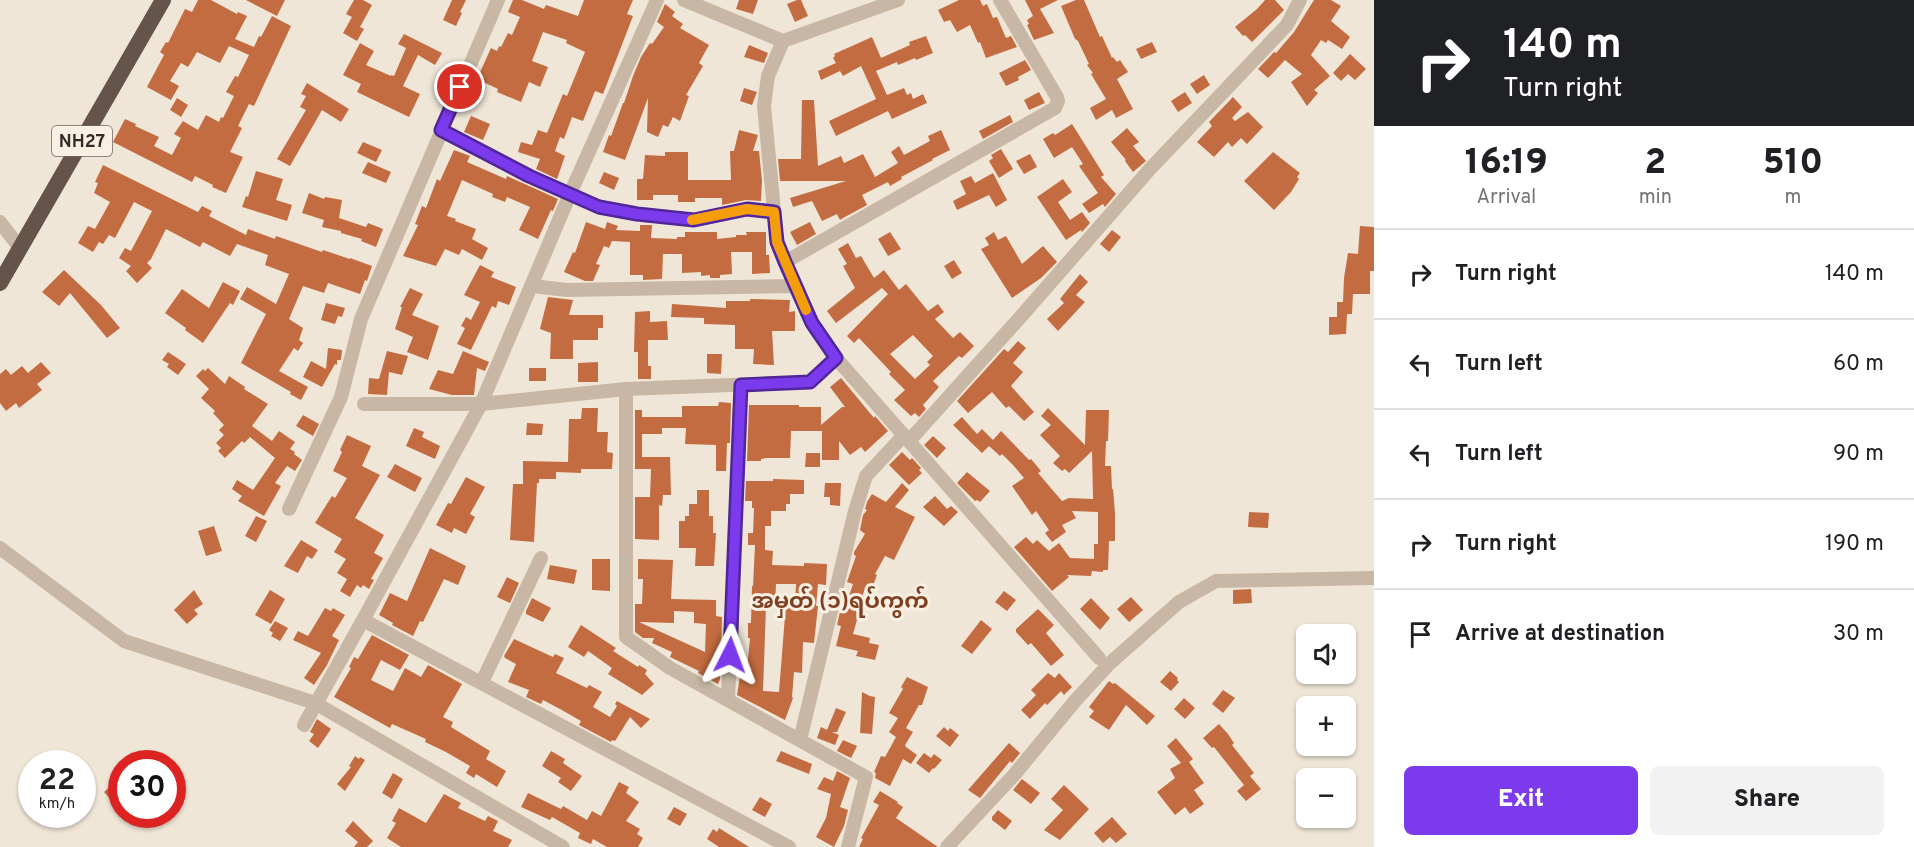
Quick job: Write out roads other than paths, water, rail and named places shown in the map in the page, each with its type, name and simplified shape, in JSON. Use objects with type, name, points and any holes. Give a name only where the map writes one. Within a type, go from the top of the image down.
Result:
[{"type":"highway","name":"NH27","points":[[0,283],[164,0]]},
{"type":"street","points":[[289,509],[341,397],[361,319],[498,0]]},
{"type":"street","points":[[304,725],[481,404],[570,194],[657,0]]},
{"type":"street","points":[[684,0],[783,41],[898,0]]},
{"type":"street","points":[[785,262],[1055,108],[1057,97],[1000,0]]},
{"type":"street","points":[[800,740],[855,511],[866,476],[906,438],[1024,313],[1150,169],[1287,25],[1300,0]]},
{"type":"street","points":[[783,41],[768,76],[764,106],[777,242],[812,323],[836,358],[1099,658]]},
{"type":"street","points":[[441,130],[529,176],[599,207],[694,220],[747,209],[774,212]]},
{"type":"street","points":[[0,222],[20,248]]},
{"type":"street","points":[[532,286],[567,290],[796,286]]},
{"type":"street","points":[[364,404],[481,404],[626,389],[810,382],[836,358]]},
{"type":"street","points":[[728,700],[741,385]]},
{"type":"street","points":[[626,389],[626,637],[670,668],[866,777],[848,847]]},
{"type":"street","points":[[0,548],[124,641],[315,703],[563,847]]},
{"type":"street","points":[[482,682],[542,558]]},
{"type":"street","points":[[947,847],[1014,775],[1109,664],[1179,602],[1216,581],[1374,578]]},
{"type":"street","points":[[363,620],[789,847]]},
{"type":"district","name":"အမှတ် (၁)ရပ်ကွက်","points":[[840,600]]}]
